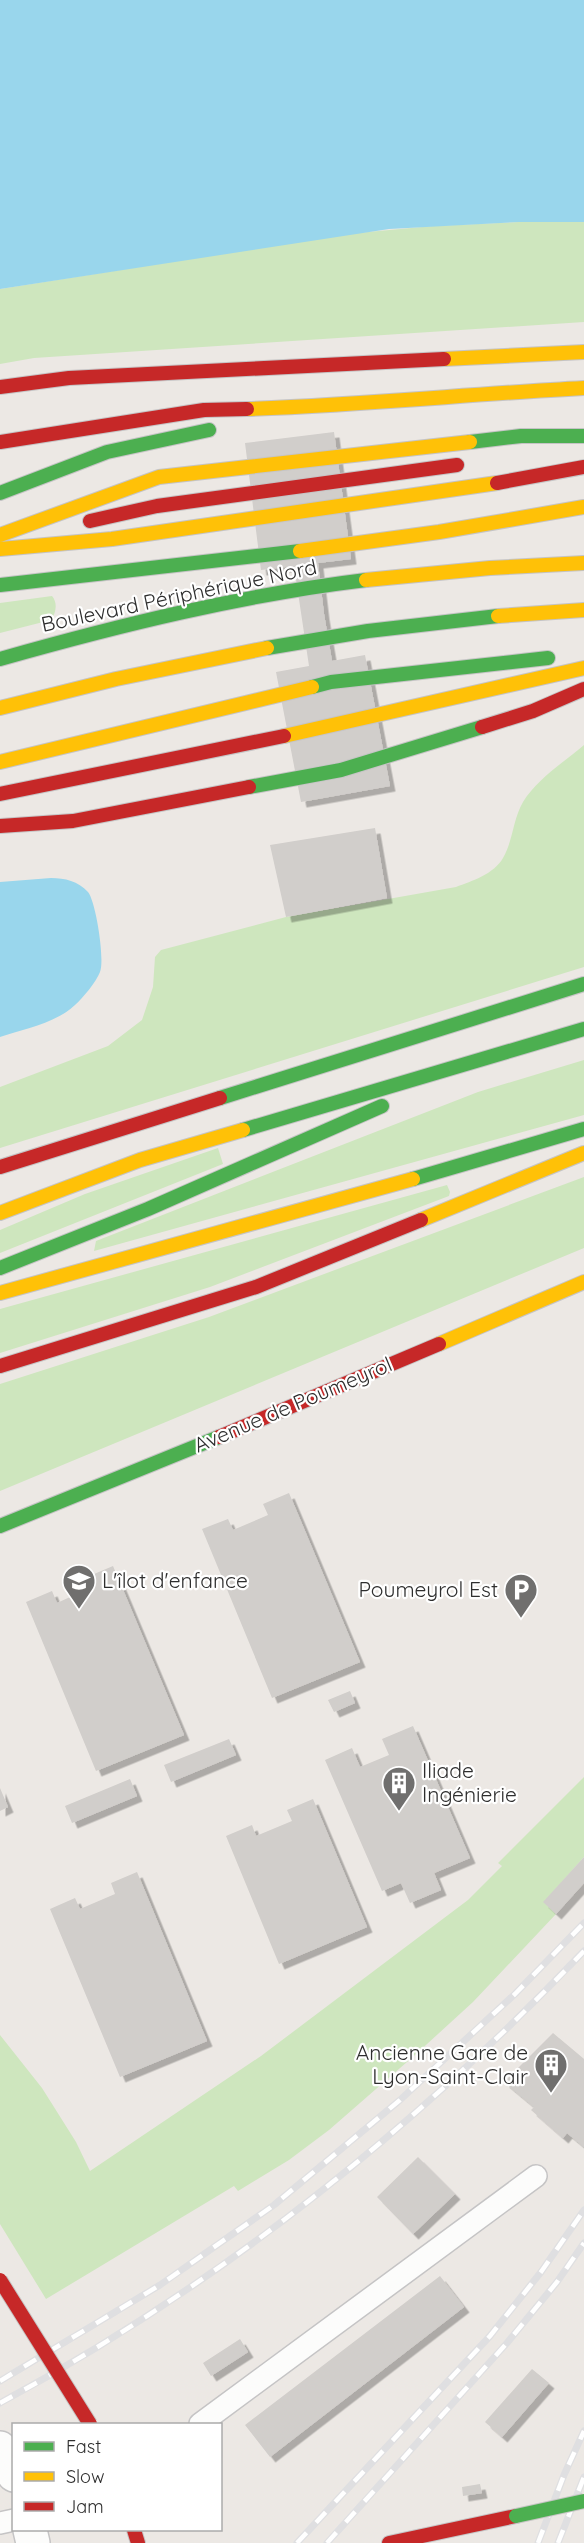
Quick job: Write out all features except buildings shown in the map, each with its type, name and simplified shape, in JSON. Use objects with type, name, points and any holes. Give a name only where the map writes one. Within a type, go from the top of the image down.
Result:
[{"type":"main road","points":[[0,387],[69,378],[584,352]]},
{"type":"main road","points":[[0,442],[204,410],[329,406],[584,387]]},
{"type":"main road","points":[[0,493],[107,452],[329,406]]},
{"type":"main road","points":[[0,535],[159,477],[521,436],[584,436]]},
{"type":"main road","points":[[78,524],[157,506],[473,463]]},
{"type":"main road","points":[[0,549],[112,539],[528,478],[584,467]]},
{"type":"main road","points":[[0,585],[302,552],[503,523],[584,507]]},
{"type":"main road","points":[[462,514],[503,523]]},
{"type":"main road","points":[[0,542],[56,529]]},
{"type":"main road","points":[[0,577],[162,552]]},
{"type":"main road","name":"Boulevard Périphérique Nord","points":[[0,659],[103,631],[234,602],[333,585],[544,564],[584,563]]},
{"type":"main road","points":[[0,708],[237,653],[336,635],[544,612],[584,610]]},
{"type":"main road","points":[[0,762],[331,682],[561,656]]},
{"type":"main road","points":[[436,685],[584,660]]},
{"type":"main road","points":[[0,794],[335,726],[584,668]]},
{"type":"main road","points":[[483,705],[584,675]]},
{"type":"main road","points":[[0,826],[73,821],[341,770],[532,711],[584,689]]},
{"type":"main road","points":[[140,727],[200,729]]},
{"type":"main road","points":[[0,1167],[584,984]]},
{"type":"main road","points":[[0,1213],[140,1160],[584,1029]]},
{"type":"main road","points":[[0,1268],[148,1209],[507,1052]]},
{"type":"main road","points":[[0,1293],[513,1151],[584,1128]]},
{"type":"main road","points":[[0,1366],[256,1287],[584,1153]]},
{"type":"main road","name":"Avenue de Poumeyrol","points":[[0,1526],[303,1402],[584,1282]]},
{"type":"main road","points":[[0,2280],[89,2423]]},
{"type":"main road","points":[[389,2543],[584,2501]]},
{"type":"street","points":[[0,2448],[12,2471]]},
{"type":"lane","points":[[202,2423],[536,2176]]},
{"type":"green space","points":[[584,222],[584,322],[34,358],[0,364],[0,289],[346,234],[433,226]]},
{"type":"green space","points":[[52,596],[56,608],[51,620],[0,633],[0,603]]},
{"type":"green space","points":[[584,745],[584,967],[0,1148],[0,1087],[108,1046],[142,1020],[153,987],[155,957],[161,950],[286,917],[456,887],[482,876],[499,864],[503,858],[520,809],[529,794],[543,778]]},
{"type":"green space","points":[[584,1060],[584,1115],[94,1251],[96,1241],[478,1092]]},
{"type":"green space","points":[[218,1148],[223,1164],[0,1253],[0,1230],[85,1194]]},
{"type":"green space","points":[[584,1177],[584,1248],[0,1491],[0,1384],[209,1317]]},
{"type":"green space","points":[[447,1185],[449,1196],[210,1287],[0,1353],[0,1309]]},
{"type":"green space","points":[[584,1777],[584,1857],[544,1902],[556,1914],[473,2002],[329,2130],[289,2160],[238,2191],[234,2186],[46,2299],[0,2224],[0,2035],[42,2088],[76,2142],[90,2171],[261,2056],[468,1900],[502,1866],[498,1863]]},
{"type":"water","points":[[0,0],[584,0],[584,222],[519,222],[389,229],[0,289]]},
{"type":"water","points":[[51,878],[71,881],[88,892],[99,931],[100,972],[85,994],[67,1011],[39,1025],[0,1037],[0,882]]},
{"type":"railway","points":[[0,2381],[160,2285],[274,2205],[400,2100],[515,1994],[584,1923]]},
{"type":"railway","points":[[0,2403],[81,2357],[160,2308],[310,2200],[382,2142],[451,2081],[584,1951]]},
{"type":"railway","points":[[297,2543],[490,2336],[541,2272],[584,2210]]},
{"type":"railway","points":[[327,2543],[507,2343],[557,2282],[584,2243]]},
{"type":"railway","points":[[538,2543],[584,2431]]},
{"type":"railway","points":[[558,2543],[584,2477]]},
{"type":"traffic: fast","points":[[0,493],[107,452],[209,430]]},
{"type":"traffic: fast","points":[[470,442],[521,436],[584,436]]},
{"type":"traffic: fast","points":[[0,585],[300,551]]},
{"type":"traffic: fast","points":[[0,659],[182,612],[273,594],[366,580]]},
{"type":"traffic: fast","points":[[267,648],[368,631],[498,616]]},
{"type":"traffic: fast","points":[[312,687],[331,682],[548,658]]},
{"type":"traffic: fast","points":[[249,787],[341,770],[482,727]]},
{"type":"traffic: fast","points":[[220,1098],[584,984]]},
{"type":"traffic: fast","points":[[243,1130],[584,1029]]},
{"type":"traffic: fast","points":[[0,1268],[148,1209],[382,1106]]},
{"type":"traffic: fast","points":[[413,1179],[584,1129]]},
{"type":"traffic: fast","points":[[0,1526],[219,1437]]},
{"type":"traffic: fast","points":[[516,2516],[584,2501]]},
{"type":"traffic: slow","points":[[444,359],[584,352]]},
{"type":"traffic: slow","points":[[247,409],[584,388]]},
{"type":"traffic: slow","points":[[0,535],[159,477],[470,442]]},
{"type":"traffic: slow","points":[[0,549],[112,539],[497,483]]},
{"type":"traffic: slow","points":[[300,551],[439,532],[584,507]]},
{"type":"traffic: slow","points":[[366,580],[490,568],[584,563]]},
{"type":"traffic: slow","points":[[498,616],[584,610]]},
{"type":"traffic: slow","points":[[0,708],[116,679],[267,648]]},
{"type":"traffic: slow","points":[[284,736],[584,668]]},
{"type":"traffic: slow","points":[[0,762],[312,687]]},
{"type":"traffic: slow","points":[[0,1213],[140,1160],[243,1130]]},
{"type":"traffic: slow","points":[[421,1220],[584,1153]]},
{"type":"traffic: slow","points":[[0,1293],[413,1179]]},
{"type":"traffic: slow","points":[[439,1344],[584,1282]]},
{"type":"traffic: jam","points":[[0,387],[69,378],[444,359]]},
{"type":"traffic: jam","points":[[0,442],[204,410],[247,409]]},
{"type":"traffic: jam","points":[[90,521],[157,506],[457,465]]},
{"type":"traffic: jam","points":[[497,483],[584,467]]},
{"type":"traffic: jam","points":[[482,727],[533,711],[584,689]]},
{"type":"traffic: jam","points":[[0,794],[284,736]]},
{"type":"traffic: jam","points":[[0,826],[73,821],[249,787]]},
{"type":"traffic: jam","points":[[0,1167],[220,1098]]},
{"type":"traffic: jam","points":[[0,1366],[256,1287],[421,1220]]},
{"type":"traffic: jam","points":[[219,1437],[439,1344]]},
{"type":"traffic: jam","points":[[0,2280],[89,2423]]},
{"type":"traffic: jam","points":[[389,2543],[516,2516]]},
{"type":"traffic: jam","points":[[134,2531],[138,2543]]},
{"type":"place","name":"L'îlot d'enfance","points":[[79,1610]]},
{"type":"place","name":"Poumeyrol Est","points":[[521,1619]]},
{"type":"place","name":"Iliade Ingénierie","points":[[399,1812]]},
{"type":"place","name":"Ancienne Gare de Lyon-Saint-Clair","points":[[551,2094]]}]
